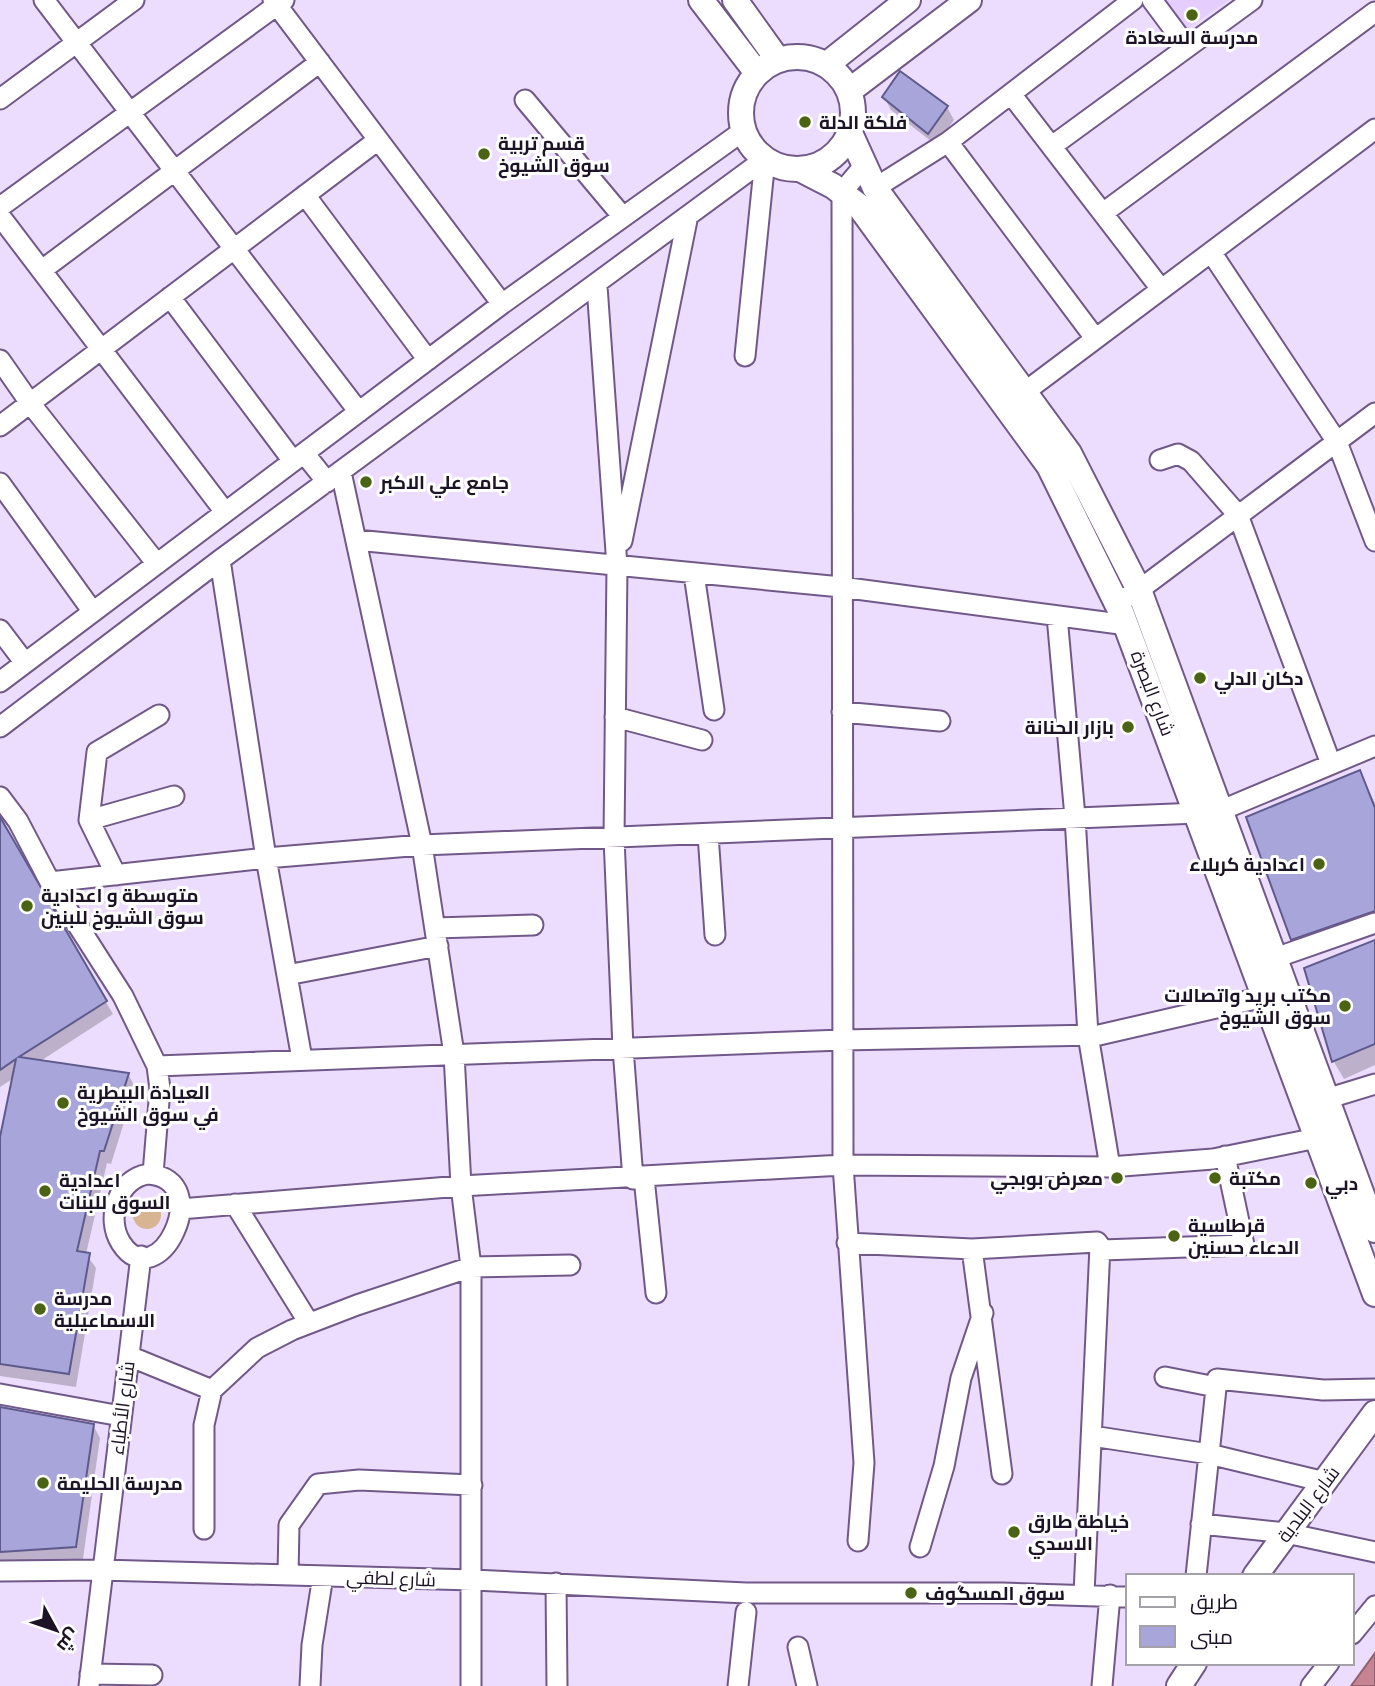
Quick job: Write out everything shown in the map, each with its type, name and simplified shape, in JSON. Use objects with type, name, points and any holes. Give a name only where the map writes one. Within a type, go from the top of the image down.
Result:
[{"type":"main road","points":[[701,0],[757,74]]},
{"type":"main road","points":[[735,0],[778,60]]},
{"type":"main road","points":[[827,65],[908,0]]},
{"type":"main road","points":[[849,91],[969,0]]},
{"type":"main road","points":[[803,57],[827,65],[840,76],[853,105],[849,133],[830,158],[800,169],[782,167],[765,159],[752,147],[743,131],[742,100],[757,74],[778,60],[803,57]]},
{"type":"main road","name":"شارع البصرة","points":[[849,133],[875,188],[1069,453],[1139,590],[1210,812],[1265,997],[1375,1294]]},
{"type":"main road","name":"شارع البصرة","points":[[800,169],[842,192],[859,206],[1049,466],[1122,614],[1275,958],[1375,1230]]},
{"type":"main road","name":"شارع البلدية","points":[[1256,1574],[1370,1427],[1375,1402]]},
{"type":"main road","points":[[1179,1686],[1193,1665]]},
{"type":"street","points":[[44,0],[359,412]]},
{"type":"street","points":[[0,99],[134,0]]},
{"type":"street","points":[[875,188],[948,142],[1133,0]]},
{"type":"street","points":[[1152,0],[1187,47]]},
{"type":"street","points":[[1052,146],[1252,0]]},
{"type":"street","points":[[0,206],[278,2],[502,304]]},
{"type":"street","points":[[1103,213],[1375,12]]},
{"type":"street","points":[[42,270],[320,62]]},
{"type":"street","points":[[1011,94],[1161,289]]},
{"type":"street","points":[[525,100],[623,217]]},
{"type":"street","points":[[1026,391],[1375,129]]},
{"type":"street","points":[[0,682],[502,304],[743,131]]},
{"type":"street","points":[[0,426],[378,140]]},
{"type":"street","points":[[948,142],[1095,338]]},
{"type":"street","points":[[0,727],[220,560],[687,220],[765,159]]},
{"type":"street","points":[[745,356],[765,159]]},
{"type":"street","points":[[858,1541],[864,1463],[846,1243],[843,1165],[842,192],[864,166]]},
{"type":"street","points":[[305,195],[428,360]]},
{"type":"street","points":[[0,216],[225,512]]},
{"type":"street","points":[[617,566],[687,220]]},
{"type":"street","points":[[1211,252],[1337,442],[1375,541]]},
{"type":"street","points":[[597,286],[617,566],[614,838],[623,1048],[638,1179],[656,1293]]},
{"type":"street","points":[[170,297],[299,457],[334,477],[356,540],[422,845],[454,1054],[460,1186],[471,1268],[471,1686]]},
{"type":"street","points":[[0,360],[30,403],[157,564]]},
{"type":"street","points":[[356,540],[841,587],[1057,616],[1122,614],[1139,590],[1375,413]]},
{"type":"street","points":[[1160,460],[1178,454],[1191,461],[1238,516],[1331,764]]},
{"type":"street","points":[[0,483],[93,612]]},
{"type":"street","points":[[220,560],[266,858],[302,1059]]},
{"type":"street","points":[[694,574],[714,710]]},
{"type":"street","points":[[1057,616],[1075,817],[1088,1035],[1110,1167]]},
{"type":"street","points":[[0,630],[24,663]]},
{"type":"street","points":[[842,712],[940,721]]},
{"type":"street","points":[[116,875],[89,820],[97,752],[159,715]]},
{"type":"street","points":[[615,717],[702,740]]},
{"type":"street","points":[[50,882],[266,858],[422,845],[1210,812],[1375,746]]},
{"type":"street","points":[[89,820],[174,796]]},
{"type":"street","points":[[0,797],[26,834],[50,882],[123,996],[157,1066],[160,1089],[153,1174]]},
{"type":"street","points":[[708,834],[715,935]]},
{"type":"street","points":[[1275,958],[1375,923]]},
{"type":"street","points":[[287,975],[436,937],[533,925]]},
{"type":"street","points":[[157,1066],[842,1040],[1088,1035],[1265,997]]},
{"type":"street","points":[[1326,1099],[1375,1084]]},
{"type":"street","points":[[180,1209],[460,1186],[638,1179],[843,1165],[1110,1167],[1225,1156],[1317,1138]]},
{"type":"street","points":[[1102,1250],[1244,1245],[1225,1156]]},
{"type":"street","points":[[153,1174],[166,1179],[172,1186],[180,1209],[178,1224],[170,1242],[155,1255],[141,1256],[121,1244],[116,1230],[115,1211],[127,1184],[139,1176],[153,1174]]},
{"type":"street","points":[[235,1204],[309,1323]]},
{"type":"street","points":[[846,1243],[972,1249],[1097,1242],[1102,1250],[1084,1594]]},
{"type":"street","points":[[972,1249],[983,1313],[1002,1474]]},
{"type":"street","name":"شارع الأطباء","points":[[90,1680],[101,1570],[141,1256]]},
{"type":"street","points":[[204,1529],[204,1425],[212,1390],[257,1348],[309,1323],[471,1268],[570,1265]]},
{"type":"street","points":[[920,1547],[944,1466],[961,1378],[983,1313]]},
{"type":"street","points":[[129,1356],[212,1390]]},
{"type":"street","points":[[1165,1377],[1216,1387]]},
{"type":"street","points":[[1196,1574],[1217,1379],[1323,1390],[1375,1389]]},
{"type":"street","points":[[0,1394],[121,1416]]},
{"type":"street","points":[[1092,1436],[1209,1454],[1325,1482]]},
{"type":"street","points":[[288,1575],[289,1525],[318,1483],[359,1480],[472,1485]]},
{"type":"street","points":[[1202,1524],[1286,1533],[1375,1552]]},
{"type":"street","name":"شارع لطفي","points":[[0,1571],[101,1570],[473,1580],[746,1593],[1119,1596]]},
{"type":"street","points":[[310,1686],[312,1645],[323,1576]]},
{"type":"street","points":[[556,1583],[557,1686]]},
{"type":"street","points":[[1102,1686],[1119,1596]]},
{"type":"street","points":[[1354,1632],[1375,1606]]},
{"type":"street","points":[[738,1686],[746,1612]]},
{"type":"street","points":[[797,1647],[807,1686]]},
{"type":"street","points":[[1311,1686],[1327,1665]]},
{"type":"street","points":[[90,1680],[152,1675]]},
{"type":"shaded area","name":"مدرسة السعادة","points":[[1165,0],[1229,0],[1187,29]]},
{"type":"shaded area","points":[[147,1201],[157,1205],[161,1215],[157,1225],[147,1229],[137,1225],[133,1215],[137,1205]]},
{"type":"shaded area","points":[[1375,1653],[1375,1686],[1351,1686]]},
{"type":"building","points":[[900,71],[948,106],[928,134],[882,97]]},
{"type":"building","name":"اعدادية كربلاء","points":[[1360,770],[1375,808],[1375,911],[1291,940],[1246,817]]},
{"type":"building","points":[[0,817],[107,1001],[19,1057],[129,1073],[104,1151],[100,1151],[77,1251],[90,1253],[69,1374],[0,1364],[0,1137],[16,1059],[0,1070]]},
{"type":"building","name":"مكتب بريد واتصالات سوق الشيوخ","points":[[1375,940],[1375,1044],[1332,1062],[1304,968]]},
{"type":"building","name":"مدرسة الحليمة","points":[[0,1407],[94,1424],[76,1547],[0,1552]]},
{"type":"place","name":"مدرسة السعادة","points":[[1192,15]]},
{"type":"place","name":"فلكة الدلة","points":[[805,122]]},
{"type":"place","name":"قسم تربية سوق الشيوخ","points":[[484,154]]},
{"type":"place","name":"جامع علي الاكبر","points":[[366,482]]},
{"type":"place","name":"دكان الدلي","points":[[1200,678]]},
{"type":"place","name":"بازار الحنانة","points":[[1128,727]]},
{"type":"place","name":"اعدادية كربلاء","points":[[1319,864]]},
{"type":"place","name":"متوسطة و اعدادية سوق الشيوخ للبنين","points":[[27,906]]},
{"type":"place","name":"مكتب بريد واتصالات سوق الشيوخ","points":[[1345,1006]]},
{"type":"place","name":"العيادة البيطرية في سوق الشيوخ","points":[[63,1103]]},
{"type":"place","name":"معرض بوبجي","points":[[1117,1178]]},
{"type":"place","name":"مكتبة","points":[[1215,1178]]},
{"type":"place","name":"دبي","points":[[1311,1183]]},
{"type":"place","name":"اعدادية السوق للبنات","points":[[45,1191]]},
{"type":"place","name":"قرطاسية الدعاء حسنين","points":[[1174,1236]]},
{"type":"place","name":"مدرسة الاسماعيلية","points":[[40,1309]]},
{"type":"place","name":"مدرسة الحليمة","points":[[43,1483]]},
{"type":"place","name":"خياطة طارق الاسدي","points":[[1014,1532]]},
{"type":"place","name":"سوق المسگوف","points":[[911,1593]]}]
